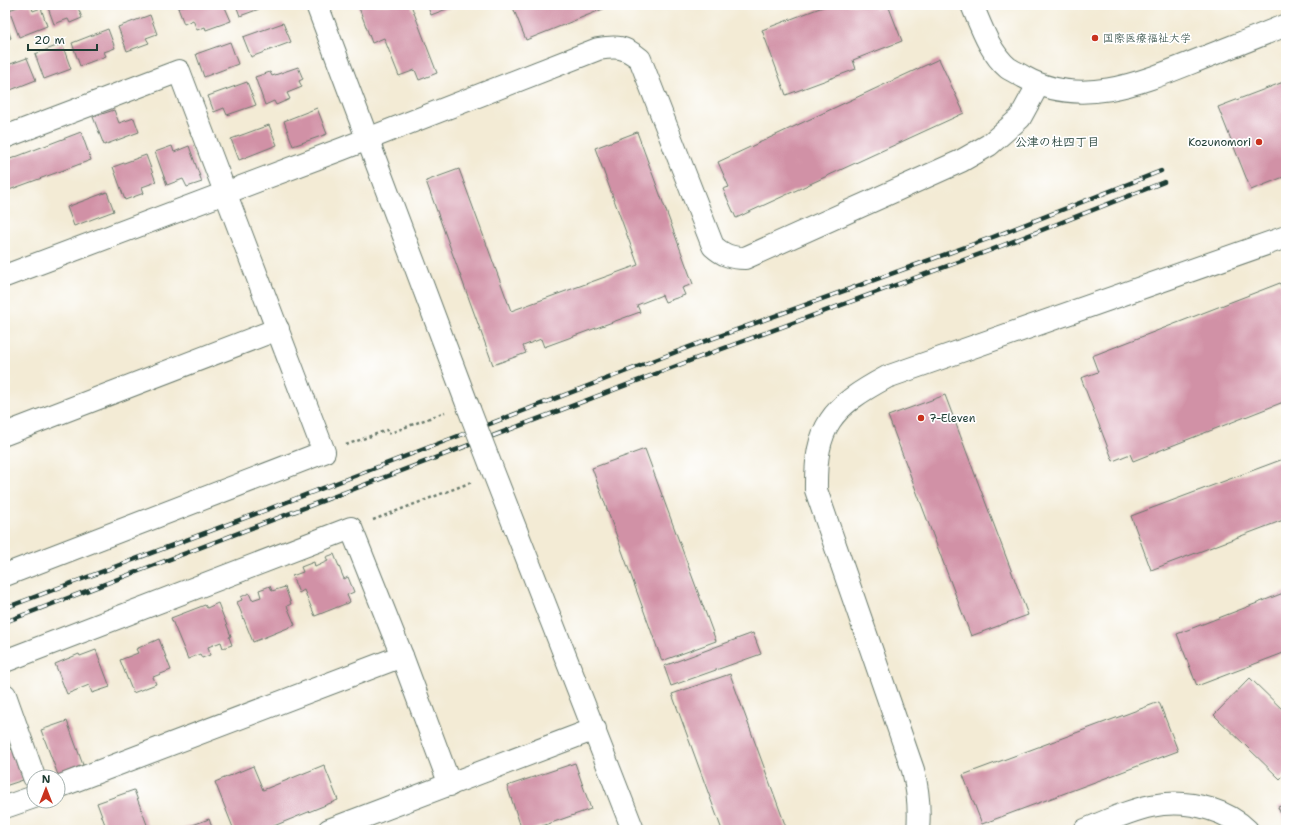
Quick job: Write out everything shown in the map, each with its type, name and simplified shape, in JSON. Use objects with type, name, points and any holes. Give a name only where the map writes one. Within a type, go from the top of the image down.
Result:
[{"type":"street","points":[[317,5],[366,139],[469,409],[633,830]]},
{"type":"street","points":[[972,5],[993,50],[1008,68],[1038,84],[1060,90],[1083,92],[1113,90],[1145,81],[1286,25]]},
{"type":"street","points":[[5,276],[598,49],[615,46],[629,50],[640,59],[713,246],[722,254],[734,258],[745,258],[961,161],[989,145],[1020,118],[1038,84]]},
{"type":"street","points":[[5,137],[179,71],[324,452],[5,575]]},
{"type":"street","points":[[918,830],[920,811],[918,789],[913,770],[816,490],[816,466],[820,440],[830,420],[846,403],[864,389],[886,377],[1286,237]]},
{"type":"street","points":[[5,434],[278,329]]},
{"type":"street","points":[[5,661],[351,528],[402,656],[450,785]]},
{"type":"street","points":[[66,784],[402,656]]},
{"type":"street","points":[[5,695],[31,769]]},
{"type":"street","points":[[329,830],[595,730]]},
{"type":"street","points":[[5,807],[26,799]]},
{"type":"street","points":[[1085,830],[1138,808],[1165,803],[1197,805],[1222,813],[1242,825],[1247,830]]},
{"type":"path","points":[[324,452],[387,430],[388,434],[448,410]]},
{"type":"path","points":[[351,528],[493,470]]},
{"type":"building","points":[[23,5],[31,5],[33,11],[41,8],[47,26],[19,37],[9,10]]},
{"type":"building","points":[[47,5],[77,5],[82,18],[70,23],[68,19],[54,24]]},
{"type":"building","points":[[187,5],[224,5],[231,21],[206,30],[205,27],[197,30],[193,20],[184,24],[178,8]]},
{"type":"building","points":[[236,5],[270,5],[240,16]]},
{"type":"building","points":[[358,5],[411,5],[437,73],[419,80],[415,70],[399,76],[384,38],[372,43]]},
{"type":"building","points":[[427,5],[457,5],[431,15]]},
{"type":"building","points":[[512,5],[613,5],[526,40]]},
{"type":"building","points":[[828,5],[874,5],[876,9],[888,5],[902,41],[853,60],[856,69],[786,95],[762,30]]},
{"type":"building","points":[[150,15],[157,34],[146,38],[149,43],[127,51],[118,27]]},
{"type":"building","points":[[5,22],[11,38],[5,40]]},
{"type":"building","points":[[283,23],[291,42],[251,57],[243,37]]},
{"type":"building","points":[[108,29],[115,48],[104,52],[106,56],[80,66],[72,43]]},
{"type":"building","points":[[230,42],[238,64],[204,77],[196,54]]},
{"type":"building","points":[[62,44],[71,69],[44,79],[35,54]]},
{"type":"building","points":[[27,58],[36,80],[8,91],[5,83],[5,66]]},
{"type":"building","points":[[939,59],[964,113],[736,218],[723,189],[729,187],[718,162]]},
{"type":"building","points":[[298,67],[303,79],[299,81],[302,87],[287,93],[290,99],[276,105],[274,101],[265,105],[255,77],[270,72],[272,76]]},
{"type":"building","name":"Kozunomori","points":[[1286,81],[1286,176],[1251,190],[1218,107]]},
{"type":"building","points":[[247,82],[256,105],[227,115],[224,108],[214,112],[208,96]]},
{"type":"building","points":[[317,108],[327,134],[293,146],[284,121]]},
{"type":"building","points":[[114,110],[119,123],[134,118],[139,132],[104,145],[93,117]]},
{"type":"building","points":[[269,125],[277,145],[239,160],[231,139]]},
{"type":"building","points":[[81,132],[91,160],[9,190],[5,181],[5,161]]},
{"type":"building","points":[[637,132],[693,284],[682,288],[685,295],[665,302],[662,295],[637,305],[640,312],[544,347],[541,339],[523,346],[526,353],[493,365],[426,181],[459,169],[511,311],[638,265],[595,148]]},
{"type":"building","points":[[172,146],[174,152],[189,146],[202,182],[187,187],[183,179],[167,185],[155,152]]},
{"type":"building","points":[[146,155],[156,182],[142,187],[144,193],[125,200],[113,167]]},
{"type":"building","points":[[107,192],[114,211],[74,226],[67,207]]},
{"type":"building","points":[[1280,283],[1286,300],[1286,401],[1133,461],[1130,454],[1113,461],[1081,378],[1098,372],[1092,356]]},
{"type":"building","points":[[945,395],[1028,615],[971,636],[888,416]]},
{"type":"building","points":[[645,449],[716,641],[662,661],[592,468]]},
{"type":"building","points":[[1286,458],[1286,519],[1151,570],[1131,516]]},
{"type":"building","points":[[334,554],[344,579],[348,577],[354,592],[347,595],[350,602],[315,616],[304,590],[299,593],[292,576],[303,572],[301,567],[314,562],[315,567],[328,561],[326,557]]},
{"type":"building","points":[[270,586],[272,591],[285,587],[291,604],[287,606],[295,625],[253,642],[237,602],[242,600],[241,597],[249,593],[252,600],[261,597],[259,590]]},
{"type":"building","points":[[1286,592],[1286,652],[1197,686],[1177,634]]},
{"type":"building","points":[[218,603],[231,636],[229,637],[232,645],[223,648],[221,642],[208,647],[210,655],[202,658],[200,654],[188,659],[171,618],[205,605],[207,608]]},
{"type":"building","points":[[753,633],[761,654],[671,686],[664,666]]},
{"type":"building","points":[[159,639],[171,670],[153,677],[156,684],[133,693],[120,660],[138,653],[136,649]]},
{"type":"building","points":[[96,650],[110,687],[92,693],[89,685],[67,694],[55,664],[79,654],[80,656]]},
{"type":"building","points":[[730,674],[787,830],[722,830],[672,694]]},
{"type":"building","points":[[1250,678],[1286,713],[1286,773],[1280,779],[1214,715]]},
{"type":"building","points":[[1159,702],[1178,751],[982,824],[963,775]]},
{"type":"building","points":[[67,721],[83,765],[66,772],[66,769],[56,769],[41,730]]},
{"type":"building","points":[[12,749],[23,780],[5,786],[5,752]]},
{"type":"building","points":[[575,763],[591,809],[531,830],[522,830],[507,786]]},
{"type":"building","points":[[324,765],[338,800],[264,830],[234,830],[215,782],[253,766],[263,790]]},
{"type":"building","points":[[134,790],[149,830],[107,830],[97,803]]},
{"type":"building","points":[[1286,804],[1286,827],[1278,807]]},
{"type":"building","points":[[209,819],[213,830],[179,830]]},
{"type":"building","points":[[1165,827],[1189,827],[1196,830],[1158,830]]},
{"type":"railway","points":[[5,608],[266,510],[689,347],[993,237],[1161,171]]},
{"type":"railway","points":[[5,622],[692,360],[991,250],[1164,182]]},
{"type":"place","name":"国際医療福祉大学","points":[[1095,38]]},
{"type":"place","name":"Kozunomori","points":[[1259,142]]},
{"type":"place","name":"7-Eleven","points":[[921,418]]},
{"type":"district","name":"公津の杜四丁目","points":[[1057,142]]}]
